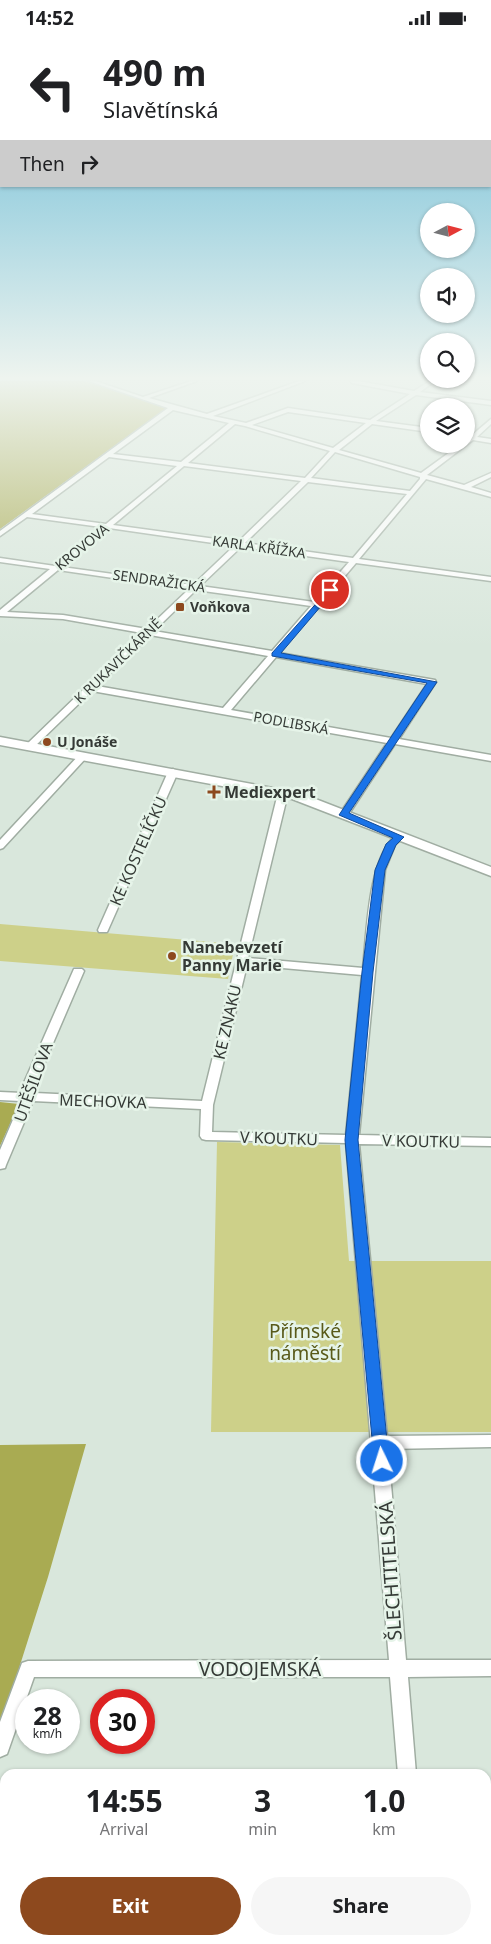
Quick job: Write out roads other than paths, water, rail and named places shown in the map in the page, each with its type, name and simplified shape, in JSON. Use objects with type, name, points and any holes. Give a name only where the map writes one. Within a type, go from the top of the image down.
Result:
[{"type":"street","points":[[0,534],[87,470]]},
{"type":"street","name":"KROVOVA","points":[[0,614],[176,470]]},
{"type":"street","points":[[224,470],[412,493]]},
{"type":"street","name":"K RUKAVIČKÁRNĚ","points":[[30,746],[315,470]]},
{"type":"street","points":[[402,470],[491,495]]},
{"type":"street","points":[[225,711],[355,561],[412,493],[423,479],[422,476],[430,470]]},
{"type":"street","points":[[464,488],[491,475]]},
{"type":"street","name":"KARLA KŘÍŽKA","points":[[26,515],[491,579]]},
{"type":"street","name":"SENDRAŽICKÁ","points":[[0,560],[195,586],[318,605]]},
{"type":"street","points":[[0,614],[63,617],[432,682],[344,815]]},
{"type":"street","name":"PODLIBSKÁ","points":[[91,687],[491,758]]},
{"type":"street","points":[[0,741],[284,793],[491,873]]},
{"type":"street","points":[[0,846],[83,756]]},
{"type":"street","name":"KE KOSTELÍČKU","points":[[103,930],[173,772]]},
{"type":"street","name":"KE ZNAKU","points":[[206,1136],[207,1105],[284,793]]},
{"type":"street","name":"ŠLECHTITELSKÁ","points":[[399,837],[391,844],[380,870],[352,1140],[380,1443],[407,1769]]},
{"type":"street","points":[[242,961],[368,972]]},
{"type":"street","name":"UTĚŠILOVA","points":[[0,1165],[28,1099],[29,1085],[78,971]]},
{"type":"street","name":"MECHOVKA","points":[[0,1096],[28,1099],[207,1105]]},
{"type":"street","name":"V KOUTKU","points":[[206,1136],[491,1143]]},
{"type":"street","points":[[380,1443],[491,1441]]},
{"type":"street","name":"VODOJEMSKÁ","points":[[0,1748],[28,1669],[491,1668]]},
{"type":"place","name":"Voňkova","points":[[180,607]]},
{"type":"place","name":"U Jonáše","points":[[47,742]]},
{"type":"place","name":"Mediexpert","points":[[214,792]]},
{"type":"place","name":"Nanebevzetí Panny Marie","points":[[172,956]]},
{"type":"park label","name":"Přímské náměstí","points":[[305,1342]]}]
